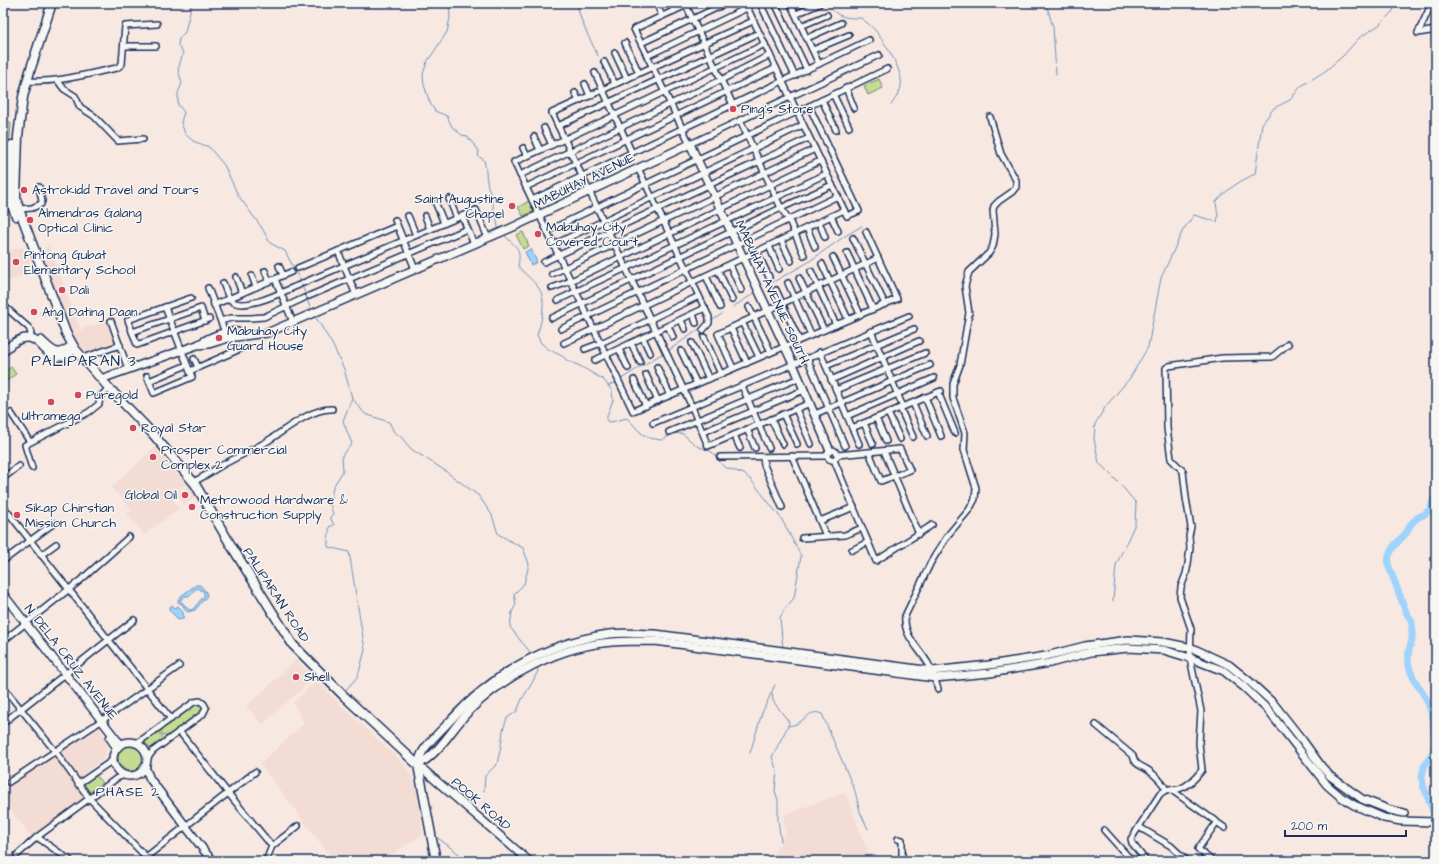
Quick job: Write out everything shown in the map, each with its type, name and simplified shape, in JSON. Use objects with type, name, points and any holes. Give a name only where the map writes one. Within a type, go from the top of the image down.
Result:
[{"type":"main road","name":"PALIPARAN ROAD","points":[[47,3],[25,69],[20,90],[6,186],[8,201],[60,329],[66,341],[74,347],[194,482],[266,603],[293,645],[344,697],[418,765]]},
{"type":"main road","name":"PALIPARAN ROAD","points":[[8,201],[23,97],[52,3]]},
{"type":"main road","name":"PALIPARAN ROAD","points":[[8,201],[19,209],[59,315],[74,347]]},
{"type":"main road","points":[[418,765],[436,861]]},
{"type":"street","points":[[671,3],[674,11]]},
{"type":"street","points":[[641,43],[728,3]]},
{"type":"street","points":[[760,3],[795,76]]},
{"type":"street","points":[[775,3],[807,70]]},
{"type":"street","points":[[790,3],[819,64]]},
{"type":"street","points":[[1432,3],[1418,33],[1436,30]]},
{"type":"street","points":[[690,144],[634,30],[687,4],[698,32],[733,105]]},
{"type":"street","points":[[796,14],[818,4]]},
{"type":"street","points":[[647,56],[698,32],[746,6],[847,216],[858,211],[809,106]]},
{"type":"street","points":[[658,7],[662,16]]},
{"type":"street","points":[[801,26],[827,15]]},
{"type":"street","points":[[753,21],[552,113],[692,407],[708,446],[810,403]]},
{"type":"street","points":[[807,38],[841,23]]},
{"type":"street","points":[[27,81],[40,82],[58,80],[117,68],[122,64],[125,26],[157,24]]},
{"type":"street","points":[[558,126],[759,33]]},
{"type":"street","points":[[813,50],[849,35]]},
{"type":"street","points":[[532,200],[869,40]]},
{"type":"street","points":[[625,44],[639,73]]},
{"type":"street","points":[[764,44],[716,68],[514,162],[633,411],[897,299],[866,232]]},
{"type":"street","points":[[124,46],[156,46]]},
{"type":"street","points":[[615,53],[627,79]]},
{"type":"street","points":[[520,175],[721,80],[770,55]]},
{"type":"street","name":"MABUHAY AVENUE","points":[[101,379],[197,345],[209,344],[226,336],[250,336],[267,333],[313,314],[512,228],[879,55]]},
{"type":"street","points":[[604,62],[615,84]]},
{"type":"street","points":[[526,186],[776,68]]},
{"type":"street","points":[[547,231],[887,69]]},
{"type":"street","points":[[595,73],[632,153]]},
{"type":"street","points":[[58,80],[64,89],[75,96],[80,107],[94,116],[118,141],[143,139]]},
{"type":"street","points":[[585,84],[590,96]]},
{"type":"street","points":[[846,88],[854,108]]},
{"type":"street","points":[[575,93],[579,101]]},
{"type":"street","points":[[833,94],[849,127]]},
{"type":"street","points":[[822,100],[836,130]]},
{"type":"street","points":[[938,689],[932,671],[906,629],[905,623],[906,616],[931,562],[948,535],[969,510],[976,499],[976,488],[964,450],[965,433],[953,398],[953,384],[960,365],[969,313],[965,286],[969,272],[989,253],[993,246],[995,234],[994,206],[1016,187],[1016,180],[1001,154],[990,117]]},
{"type":"street","points":[[740,120],[781,208],[789,220],[804,256]]},
{"type":"street","points":[[553,245],[803,125]]},
{"type":"street","points":[[544,128],[552,145]]},
{"type":"street","points":[[534,137],[540,150]]},
{"type":"street","points":[[544,262],[609,233],[759,160],[809,138]]},
{"type":"street","name":"MABUHAY AVENUE SOUTH","points":[[690,144],[785,346],[815,414],[829,453]]},
{"type":"street","points":[[524,148],[527,156]]},
{"type":"street","points":[[552,274],[815,149]]},
{"type":"street","points":[[552,288],[571,281],[820,161]]},
{"type":"street","points":[[638,168],[710,320],[703,330]]},
{"type":"street","points":[[3,171],[6,186]]},
{"type":"street","points":[[558,300],[826,174]]},
{"type":"street","points":[[552,318],[781,208],[832,186]]},
{"type":"street","points":[[19,209],[32,208],[41,204],[42,201],[39,187]]},
{"type":"street","points":[[561,329],[687,270],[736,244],[838,196]]},
{"type":"street","points":[[449,199],[468,229],[474,244]]},
{"type":"street","points":[[436,204],[444,223]]},
{"type":"street","points":[[223,283],[232,302],[252,304],[476,210],[488,238]]},
{"type":"street","points":[[564,343],[844,210]]},
{"type":"street","points":[[408,216],[416,235]]},
{"type":"street","points":[[425,216],[430,229]]},
{"type":"street","points":[[831,216],[838,231]]},
{"type":"street","points":[[819,222],[825,237]]},
{"type":"street","points":[[298,268],[338,251],[396,223],[415,269]]},
{"type":"street","points":[[807,228],[815,247]]},
{"type":"street","points":[[221,321],[231,318],[264,317],[306,297],[468,229]]},
{"type":"street","points":[[853,238],[885,304]]},
{"type":"street","points":[[781,240],[791,261]]},
{"type":"street","points":[[769,246],[779,268]]},
{"type":"street","points":[[338,251],[356,295]]},
{"type":"street","points":[[757,252],[769,277]]},
{"type":"street","points":[[847,253],[873,309]]},
{"type":"street","points":[[833,257],[860,314]]},
{"type":"street","points":[[733,368],[718,334],[878,258]]},
{"type":"street","points":[[822,264],[848,319]]},
{"type":"street","points":[[730,265],[741,290]]},
{"type":"street","points":[[279,266],[283,275]]},
{"type":"street","points":[[265,270],[269,281]]},
{"type":"street","points":[[718,270],[732,300]]},
{"type":"street","points":[[214,305],[291,272]]},
{"type":"street","points":[[811,272],[836,325]]},
{"type":"street","points":[[252,276],[256,287]]},
{"type":"street","points":[[706,276],[720,307]]},
{"type":"street","points":[[236,277],[242,293]]},
{"type":"street","points":[[799,278],[824,330]]},
{"type":"street","points":[[275,279],[293,322]]},
{"type":"street","points":[[788,283],[811,335]]},
{"type":"street","points":[[208,288],[226,336]]},
{"type":"street","points":[[776,290],[799,340]]},
{"type":"street","points":[[585,349],[699,296]]},
{"type":"street","points":[[132,332],[201,308],[207,320],[137,345],[132,332],[128,320],[191,298]]},
{"type":"street","points":[[3,305],[26,325],[30,336],[54,357],[64,357],[74,347]]},
{"type":"street","points":[[165,307],[192,376],[154,393],[148,379],[187,365]]},
{"type":"street","points":[[749,307],[771,352]]},
{"type":"street","points":[[595,360],[705,308]]},
{"type":"street","points":[[693,314],[696,324]]},
{"type":"street","points":[[653,423],[909,316]]},
{"type":"street","points":[[680,320],[684,329]]},
{"type":"street","points":[[111,322],[128,369]]},
{"type":"street","points":[[742,322],[759,358]]},
{"type":"street","points":[[668,326],[673,336]]},
{"type":"street","points":[[731,328],[747,363]]},
{"type":"street","points":[[826,366],[914,329]]},
{"type":"street","points":[[871,331],[913,437]]},
{"type":"street","points":[[3,346],[18,335],[30,336]]},
{"type":"street","points":[[3,352],[20,339],[30,336]]},
{"type":"street","points":[[704,337],[721,374]]},
{"type":"street","points":[[643,338],[650,353]]},
{"type":"street","points":[[832,380],[919,341]]},
{"type":"street","points":[[631,343],[640,362]]},
{"type":"street","points":[[692,343],[708,379]]},
{"type":"street","points":[[1146,861],[1131,839],[1160,794],[1168,789],[1179,789],[1188,785],[1202,770],[1199,743],[1200,711],[1190,658],[1192,648],[1191,629],[1180,597],[1181,587],[1187,569],[1191,527],[1183,471],[1171,459],[1167,428],[1166,368],[1169,366],[1222,358],[1272,358],[1288,344]]},
{"type":"street","points":[[83,358],[120,345]]},
{"type":"street","points":[[190,371],[240,349]]},
{"type":"street","points":[[619,349],[628,368]]},
{"type":"street","points":[[681,351],[697,384]]},
{"type":"street","points":[[820,352],[858,444]]},
{"type":"street","points":[[836,390],[925,353]]},
{"type":"street","points":[[807,358],[845,446]]},
{"type":"street","points":[[194,359],[198,367]]},
{"type":"street","points":[[815,414],[930,365]]},
{"type":"street","points":[[657,367],[670,396]]},
{"type":"street","points":[[646,375],[658,401]]},
{"type":"street","points":[[669,432],[799,378]]},
{"type":"street","points":[[847,416],[934,378]]},
{"type":"street","points":[[634,380],[646,406]]},
{"type":"street","points":[[742,386],[769,448]]},
{"type":"street","points":[[32,468],[25,445],[89,412],[98,404],[100,397],[109,388]]},
{"type":"street","points":[[703,432],[804,390]]},
{"type":"street","points":[[852,428],[939,391],[955,433]]},
{"type":"street","points":[[925,397],[941,436]]},
{"type":"street","points":[[913,403],[927,436]]},
{"type":"street","points":[[194,482],[299,421],[321,410],[332,409]]},
{"type":"street","points":[[796,409],[811,444]]},
{"type":"street","points":[[11,413],[30,442]]},
{"type":"street","points":[[888,413],[900,439]]},
{"type":"street","points":[[783,414],[797,444]]},
{"type":"street","points":[[876,418],[886,441]]},
{"type":"street","points":[[771,419],[783,444]]},
{"type":"street","points":[[864,423],[872,444]]},
{"type":"street","points":[[747,429],[755,448]]},
{"type":"street","points":[[734,435],[740,448]]},
{"type":"street","points":[[829,453],[830,459],[869,452],[900,449],[910,470],[881,481],[869,452]]},
{"type":"street","points":[[720,458],[792,456],[829,453],[835,451],[854,507],[876,561],[932,525]]},
{"type":"street","points":[[884,451],[919,534]]},
{"type":"street","points":[[792,456],[826,536]]},
{"type":"street","points":[[763,457],[764,466],[782,507]]},
{"type":"street","points":[[3,478],[19,466]]},
{"type":"street","points":[[3,506],[171,719]]},
{"type":"street","points":[[820,521],[854,507]]},
{"type":"street","points":[[3,561],[54,523]]},
{"type":"street","points":[[802,538],[845,535],[862,528]]},
{"type":"street","points":[[3,641],[68,590],[130,537]]},
{"type":"street","points":[[852,550],[868,542]]},
{"type":"street","points":[[41,555],[56,544]]},
{"type":"street","name":"N. DELA CRUZ AVENUE","points":[[3,594],[24,624],[119,746]]},
{"type":"street","name":"N. DELA CRUZ AVENUE","points":[[3,601],[24,624]]},
{"type":"street","points":[[3,723],[134,620]]},
{"type":"street","points":[[418,765],[428,759],[487,686],[567,642],[610,634],[655,634],[935,678],[1005,671],[1050,663],[1091,652],[1128,648],[1164,650],[1224,671],[1244,687],[1267,709],[1299,748],[1316,772],[1341,798],[1368,812],[1384,818],[1401,821],[1436,822]]},
{"type":"street","points":[[800,657],[932,671],[989,665],[1046,656],[1086,646],[1128,640],[1164,642],[1192,648],[1229,665],[1273,703],[1330,776],[1362,799],[1390,810],[1404,813]]},
{"type":"street","points":[[9,782],[179,666]]},
{"type":"street","points":[[3,687],[89,798],[145,860],[185,826],[255,772]]},
{"type":"street","points":[[125,775],[118,771],[113,760],[114,752],[119,746],[128,742],[136,742],[143,739],[195,701],[200,701],[204,704],[206,708],[203,714],[153,751],[138,774]]},
{"type":"street","points":[[1096,725],[1133,756],[1133,760],[1136,764],[1148,770],[1168,789],[1225,828]]},
{"type":"street","points":[[180,731],[228,793],[272,846]]},
{"type":"street","points":[[136,742],[144,749],[150,779],[212,861]]},
{"type":"street","points":[[78,784],[113,760]]},
{"type":"street","name":"POOK ROAD","points":[[418,765],[529,861]]},
{"type":"street","points":[[17,855],[37,837],[117,778],[125,775],[138,774],[150,779]]},
{"type":"street","points":[[1212,861],[1198,849],[1216,823]]},
{"type":"street","points":[[266,861],[272,846],[298,826]]},
{"type":"street","points":[[1139,827],[1171,846],[1187,861]]},
{"type":"street","points":[[1104,830],[1132,861]]},
{"type":"street","points":[[37,837],[71,861]]},
{"type":"street","points":[[898,839],[902,840],[902,861]]},
{"type":"shaded area","points":[[49,246],[80,329],[73,332],[109,320],[118,344],[85,355],[78,346],[71,333],[39,250]]},
{"type":"shaded area","name":"Pintong Gubat Elementary School","points":[[23,247],[34,271],[10,281],[3,266],[3,251]]},
{"type":"shaded area","points":[[50,308],[52,314],[41,319],[38,312]]},
{"type":"shaded area","points":[[155,447],[186,484],[171,496],[179,509],[144,535],[127,514],[132,509],[111,488]]},
{"type":"shaded area","points":[[189,485],[197,496],[184,505],[176,494]]},
{"type":"shaded area","points":[[296,660],[314,678],[263,724],[246,707]]},
{"type":"shaded area","points":[[317,680],[332,697],[405,765],[417,790],[423,834],[381,861],[334,861],[260,764],[304,723],[293,703]]},
{"type":"shaded area","points":[[97,725],[106,738],[106,754],[78,779],[58,752]]},
{"type":"shaded area","points":[[53,756],[85,798],[32,837],[12,812],[4,788]]},
{"type":"shaded area","points":[[845,792],[871,861],[769,861],[785,834],[784,815]]},
{"type":"green space","points":[[879,79],[883,88],[868,95],[864,86]]},
{"type":"green space","points":[[3,113],[11,124],[7,172],[3,156]]},
{"type":"green space","points":[[529,201],[534,211],[523,216],[518,207]]},
{"type":"green space","points":[[523,232],[529,246],[523,249],[516,235]]},
{"type":"green space","points":[[11,367],[16,374],[5,382],[3,379],[3,373]]},
{"type":"green space","points":[[194,704],[201,706],[201,712],[169,736],[164,736],[162,734],[161,731],[163,728]]},
{"type":"green space","points":[[158,731],[164,739],[151,749],[144,741]]},
{"type":"green space","points":[[131,745],[140,749],[144,758],[140,767],[131,771],[122,767],[118,758],[122,749]]},
{"type":"green space","points":[[96,775],[102,783],[90,792],[84,784]]},
{"type":"water","points":[[531,249],[537,262],[531,265],[525,252]]},
{"type":"water","points":[[196,585],[200,585],[206,592],[207,596],[195,610],[188,612],[185,610],[183,605],[178,602],[181,596]],"holes":[[[198,588],[204,592],[204,596],[191,610],[188,609],[180,600],[185,596],[190,596],[194,590]]]},
{"type":"water","points":[[172,605],[175,608],[178,606],[182,610],[184,617],[179,620],[169,610]]},
{"type":"waterway","points":[[192,3],[185,32],[179,39],[178,45],[183,53],[178,70],[182,83],[178,93],[178,105],[184,112],[181,122],[185,134],[193,141],[209,147],[224,165],[238,195],[262,228],[270,243],[285,251],[301,282]]},
{"type":"waterway","points":[[449,3],[450,18],[447,32],[427,62],[423,74],[424,85],[430,103],[435,111],[447,116],[452,127],[462,135],[467,136],[479,151],[478,156],[484,160],[487,182],[492,198],[493,213],[500,230]]},
{"type":"waterway","points":[[577,3],[583,24],[598,56]]},
{"type":"waterway","points":[[828,3],[834,12],[842,16],[861,18],[875,30],[888,49],[901,80],[900,91],[891,105]]},
{"type":"waterway","points":[[1046,3],[1053,27],[1056,74]]},
{"type":"waterway","points":[[1113,601],[1116,565],[1135,524],[1136,503],[1099,463],[1094,439],[1095,424],[1106,406],[1130,378],[1148,347],[1161,278],[1183,230],[1194,215],[1217,222],[1218,216],[1216,202],[1234,186],[1255,174],[1262,124],[1274,108],[1290,100],[1301,86],[1324,72],[1343,56],[1359,38],[1379,25],[1393,11],[1395,3]]},
{"type":"waterway","points":[[766,286],[807,263],[862,226]]},
{"type":"waterway","points":[[503,234],[518,251],[518,266],[541,292],[543,308],[537,335],[541,343],[568,361],[604,380],[612,391],[613,400],[607,416],[607,421],[611,422],[627,418],[641,433],[649,438],[661,440],[676,433],[683,434],[697,446],[712,452],[724,467],[744,474],[751,480],[781,518],[801,556],[794,598],[784,610],[780,618],[783,648]]},
{"type":"waterway","points":[[302,285],[311,310]]},
{"type":"waterway","points":[[733,307],[756,292]]},
{"type":"waterway","points":[[713,320],[722,314]]},
{"type":"waterway","points":[[315,316],[332,344],[344,369],[352,398],[365,414],[389,422],[394,432],[401,437],[411,449],[444,470],[479,496],[492,515],[498,534],[523,548],[529,564],[524,584],[514,594],[516,604],[512,612],[510,627],[532,654]]},
{"type":"waterway","points":[[669,350],[704,326]]},
{"type":"waterway","points":[[621,379],[663,353]]},
{"type":"waterway","points":[[608,386],[616,382]]},
{"type":"waterway","points":[[345,691],[358,676],[365,650],[349,552],[328,547],[328,544],[329,527],[334,525],[330,517],[333,514],[330,504],[333,487],[343,471],[342,455],[352,444],[343,421],[352,398]]},
{"type":"waterway","points":[[1436,463],[1436,481]]},
{"type":"waterway","points":[[1436,494],[1430,509],[1410,525],[1407,532],[1394,546],[1389,555],[1388,564],[1406,612],[1412,622],[1412,640],[1408,661],[1410,670],[1427,700],[1433,718],[1436,746],[1424,767],[1422,776],[1423,785],[1436,819]]},
{"type":"waterway","points":[[484,791],[485,776],[497,764],[503,730],[507,718],[517,711],[538,671],[537,666]]},
{"type":"waterway","points":[[750,753],[762,713],[775,685]]},
{"type":"waterway","points":[[772,693],[773,701],[789,722],[772,757],[777,771],[775,791],[778,800],[778,820],[781,841]]},
{"type":"waterway","points":[[788,726],[797,724],[812,713],[822,714],[855,791],[860,812],[868,829]]},
{"type":"waterway","points":[[438,838],[463,857]]},
{"type":"waterway","points":[[3,859],[8,861]]},
{"type":"place","name":"Ping's Store","points":[[733,109]]},
{"type":"place","name":"Astrokidd Travel and Tours","points":[[24,190]]},
{"type":"place","name":"Saint Augustine Chapel","points":[[512,206]]},
{"type":"place","name":"Almendras Galang Optical Clinic","points":[[30,220]]},
{"type":"place","name":"Mabuhay City Covered Court","points":[[538,234]]},
{"type":"place","name":"Pintong Gubat Elementary School","points":[[16,262]]},
{"type":"place","name":"Dali","points":[[62,290]]},
{"type":"place","name":"Ang Dating Daan","points":[[34,312]]},
{"type":"place","name":"Mabuhay City Guard House","points":[[219,338]]},
{"type":"place","name":"Puregold","points":[[78,395]]},
{"type":"place","name":"Ultramega","points":[[51,402]]},
{"type":"place","name":"Royal Star","points":[[133,428]]},
{"type":"place","name":"Prosper Commercial Complex 2","points":[[153,457]]},
{"type":"place","name":"Global Oil","points":[[185,495]]},
{"type":"place","name":"Metrowood Hardware & Construction Supply","points":[[192,507]]},
{"type":"place","name":"Sikap Chirstian Mission Church","points":[[17,515]]},
{"type":"place","name":"Shell","points":[[296,677]]},
{"type":"district","name":"PALIPARAN 3","points":[[84,361]]},
{"type":"district","name":"PHASE 2","points":[[128,792]]}]
